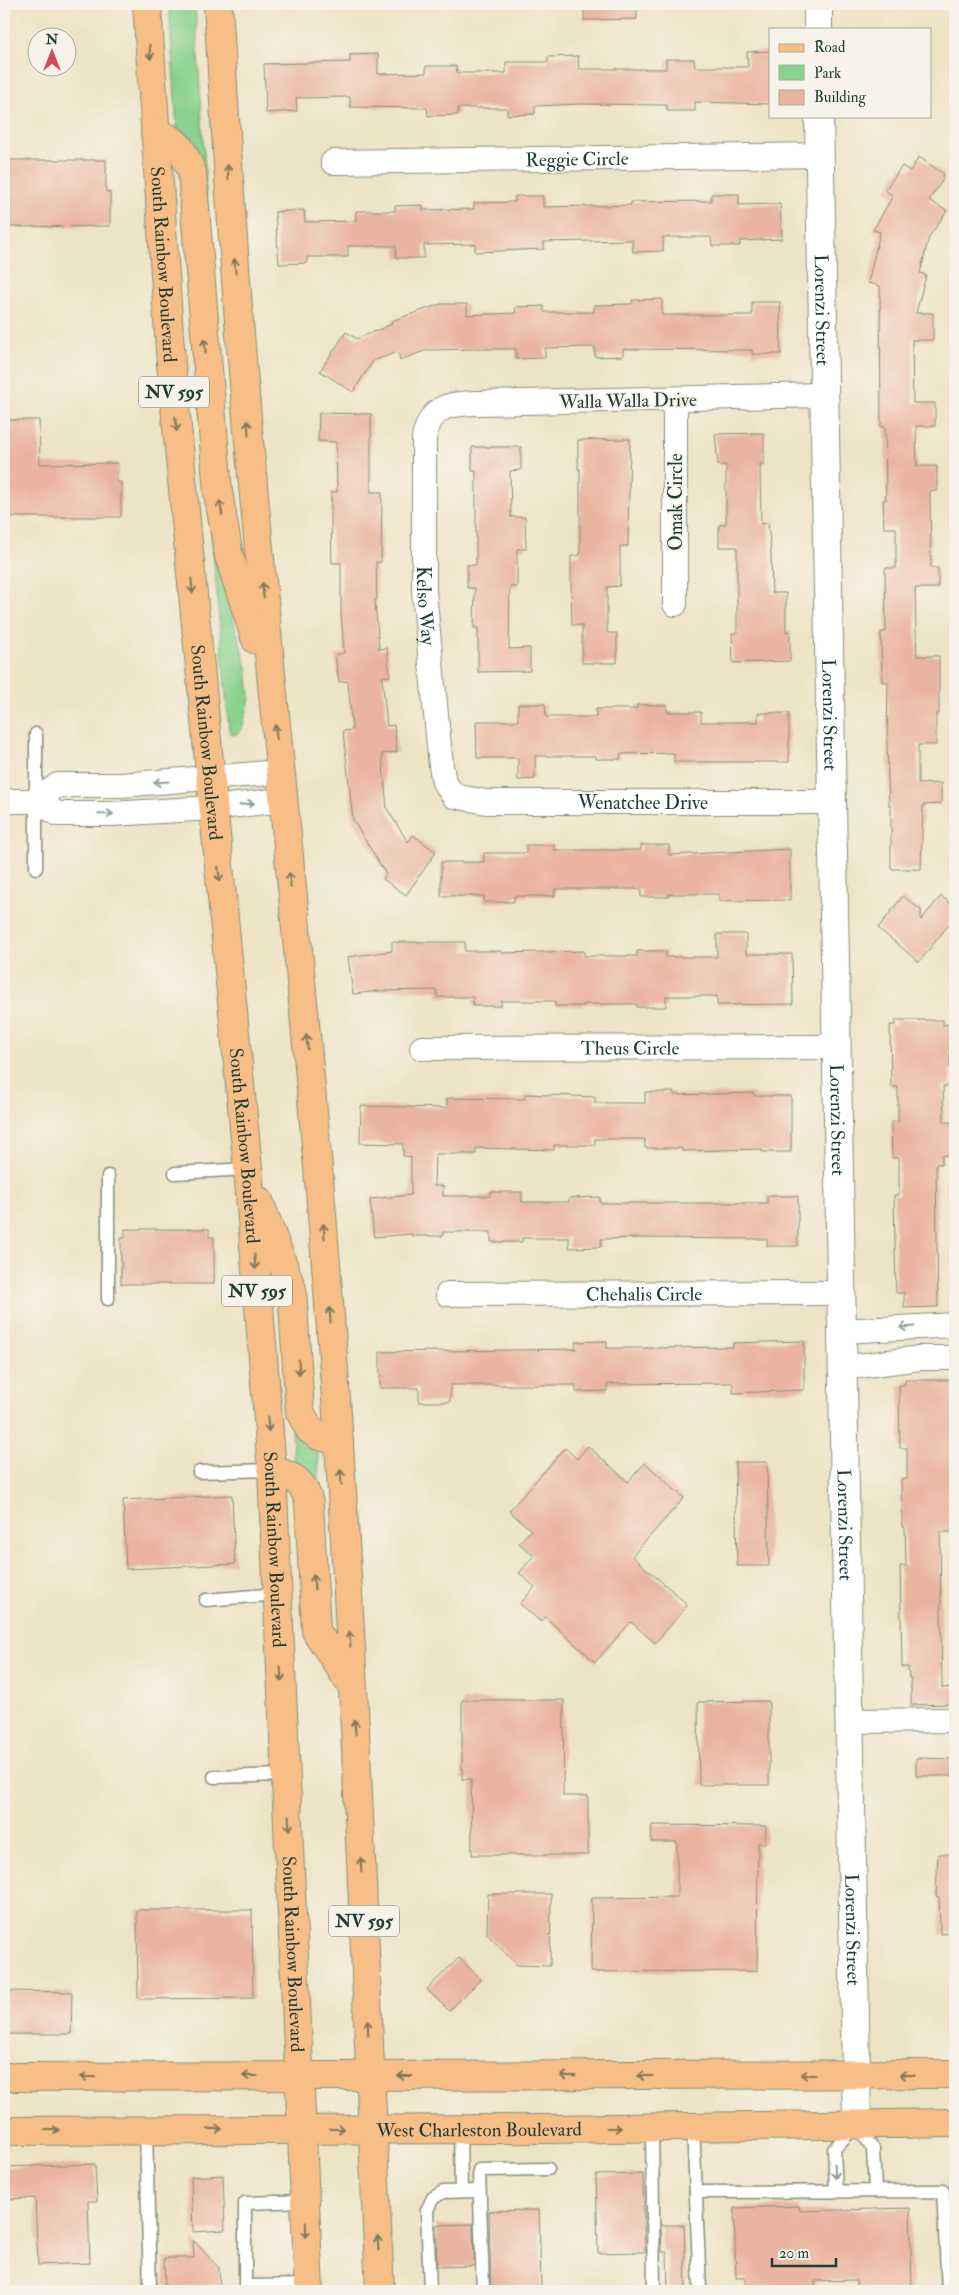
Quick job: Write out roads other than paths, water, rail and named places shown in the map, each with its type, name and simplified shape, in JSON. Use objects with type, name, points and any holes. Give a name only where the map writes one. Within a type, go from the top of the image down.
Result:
[{"type":"main road","name":"South Rainbow Boulevard","points":[[147,4],[171,364],[209,779],[248,1169],[272,1470],[309,2288]]},
{"type":"main road","name":"NV 595","points":[[218,4],[235,278],[272,691],[313,1100],[339,1442],[353,1688],[380,2291]]},
{"type":"main road","points":[[156,133],[171,138],[183,152],[192,172],[218,492],[229,556],[272,691]]},
{"type":"main road","points":[[248,1169],[292,1289],[300,1412],[310,1430],[319,1436],[339,1442]]},
{"type":"main road","points":[[272,1470],[292,1476],[301,1483],[307,1492],[310,1503],[316,1631],[353,1688]]},
{"type":"main road","points":[[4,2077],[955,2074]]},
{"type":"main road","name":"West Charleston Boulevard","points":[[4,2130],[652,2128],[693,2125],[955,2124]]},
{"type":"street","points":[[818,4],[818,28]]},
{"type":"street","name":"Lorenzi Street","points":[[819,118],[857,2124]]},
{"type":"street","name":"Reggie Circle","points":[[332,162],[820,155]]},
{"type":"street","name":"Walla Walla Drive","points":[[434,415],[445,407],[454,404],[824,395]]},
{"type":"street","name":"Omak Circle","points":[[675,400],[675,604]]},
{"type":"street","name":"Kelso Way","points":[[434,415],[426,428],[424,438],[424,591],[441,766],[444,782],[454,796]]},
{"type":"street","points":[[36,801],[58,785],[120,785],[280,772]]},
{"type":"street","name":"Wenatchee Drive","points":[[454,796],[486,802],[832,802]]},
{"type":"street","points":[[4,801],[36,801],[58,814],[111,814],[212,808],[283,800]]},
{"type":"street","name":"Theus Circle","points":[[422,1048],[837,1048]]},
{"type":"street","name":"Chehalis Circle","points":[[448,1294],[842,1292]]},
{"type":"street","points":[[842,1331],[955,1325]]},
{"type":"street","points":[[843,1368],[920,1358],[955,1358]]},
{"type":"street","points":[[850,1721],[955,1720]]},
{"type":"lane","points":[[36,734],[36,868]]},
{"type":"lane","points":[[175,1173],[248,1169]]},
{"type":"lane","points":[[108,1176],[108,1299]]},
{"type":"lane","points":[[199,1472],[272,1470]]},
{"type":"lane","points":[[206,1600],[277,1594]]},
{"type":"lane","points":[[214,1777],[287,1774]]},
{"type":"lane","points":[[836,2191],[834,2149],[857,2124],[873,2149],[875,2191]]},
{"type":"lane","points":[[693,2125],[700,2291]]},
{"type":"lane","points":[[652,2128],[654,2291]]},
{"type":"lane","points":[[460,2129],[461,2191]]},
{"type":"lane","points":[[146,2130],[150,2291]]},
{"type":"lane","points":[[483,2291],[479,2170],[548,2168]]},
{"type":"lane","points":[[430,2291],[427,2210],[433,2198],[443,2192],[479,2191]]},
{"type":"lane","points":[[696,2192],[943,2191],[948,2291]]},
{"type":"lane","points":[[305,2201],[245,2203],[245,2289],[309,2288]]}]
